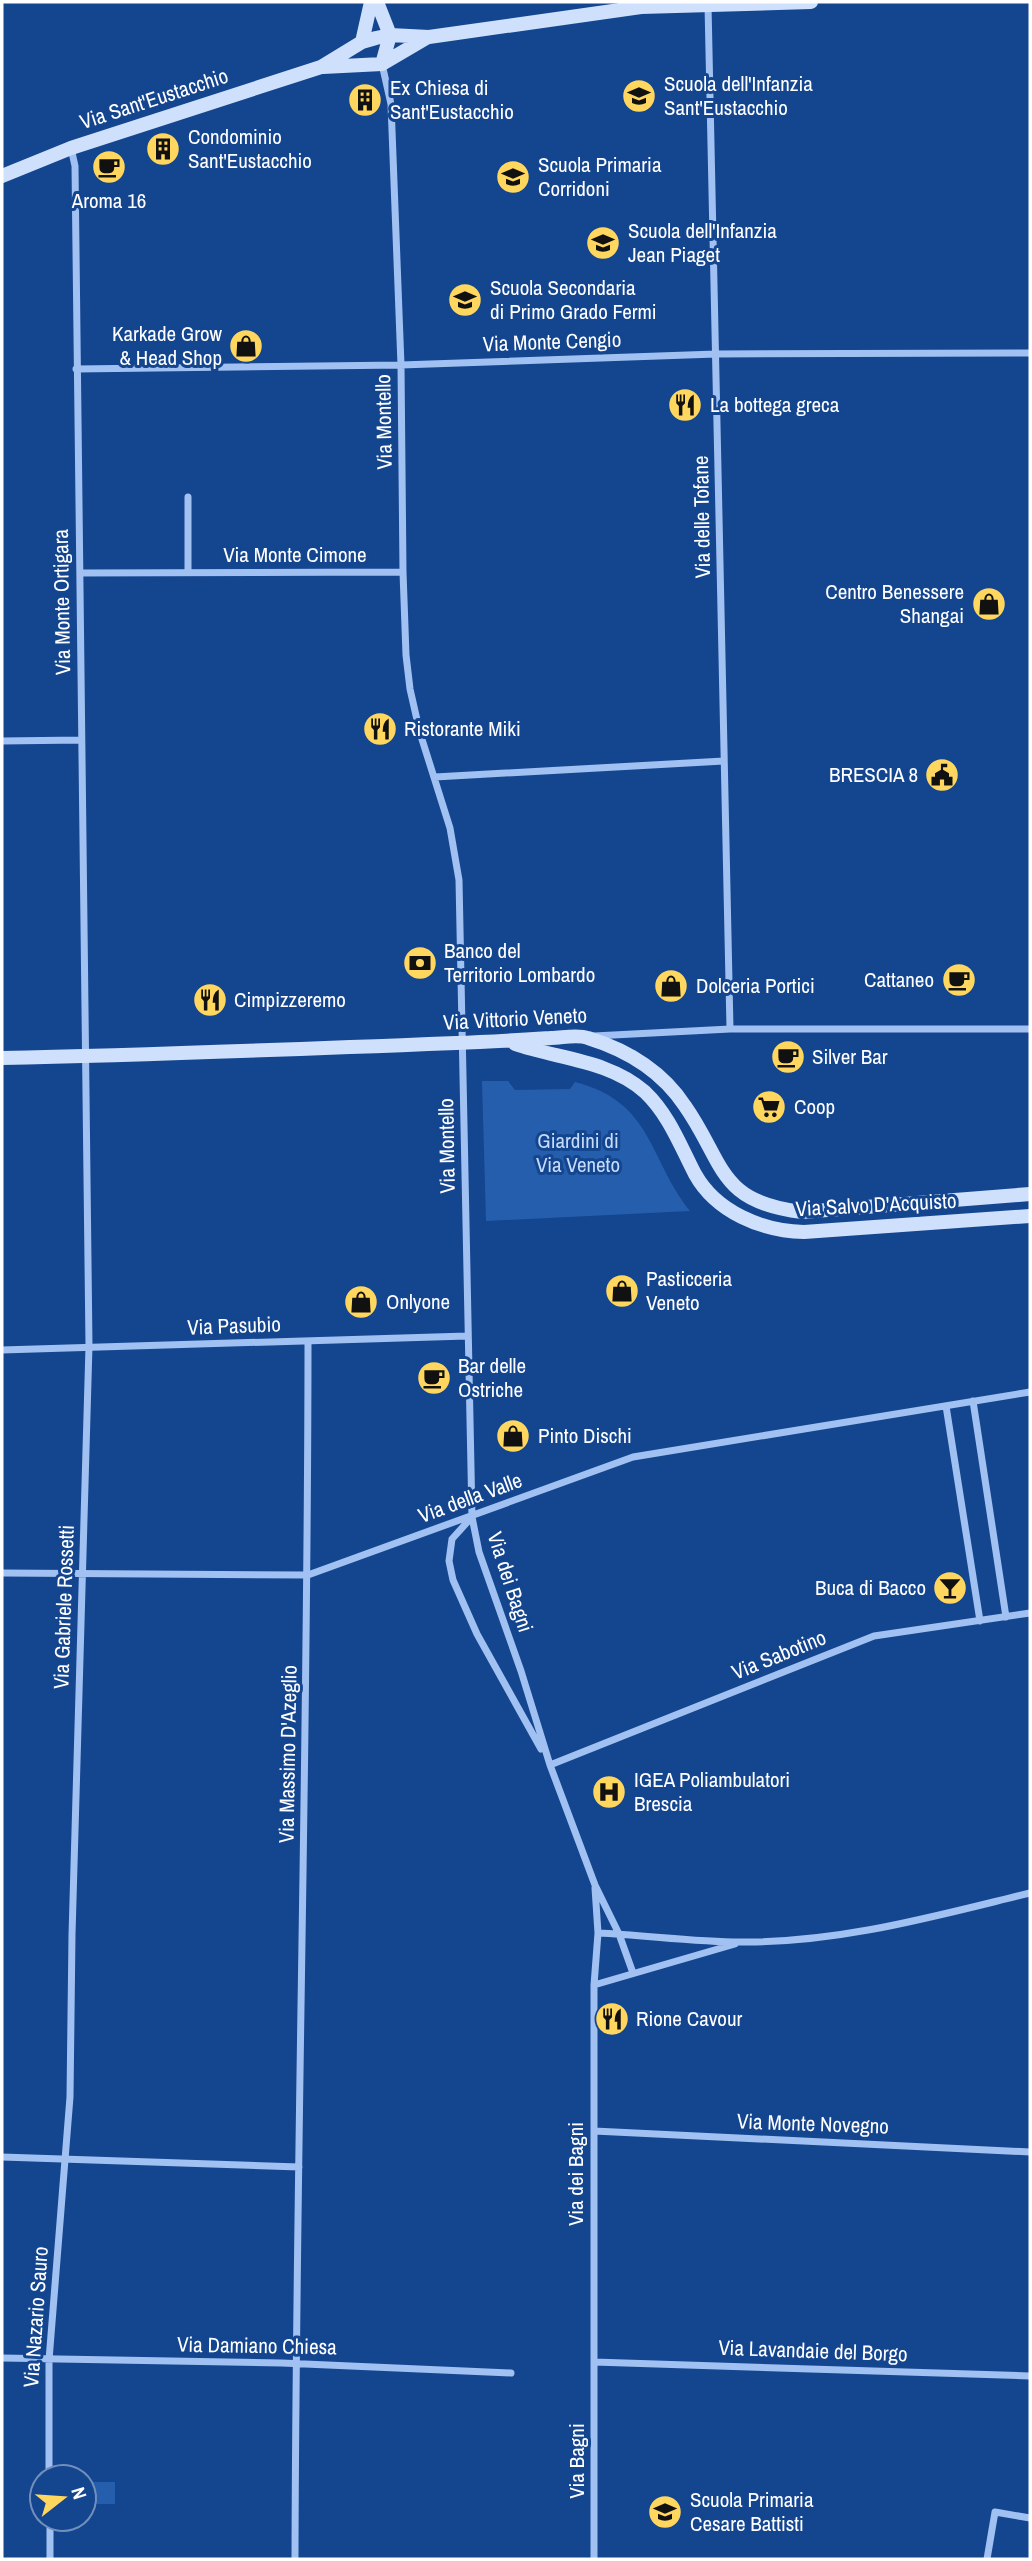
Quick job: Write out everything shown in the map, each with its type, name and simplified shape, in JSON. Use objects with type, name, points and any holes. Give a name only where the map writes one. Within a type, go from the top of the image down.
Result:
[{"type":"street","points":[[372,2],[382,64]]},
{"type":"street","points":[[377,2],[376,39],[382,64]]},
{"type":"street","points":[[376,39],[429,37],[641,7],[811,2]]},
{"type":"street","name":"Via delle Tofane","points":[[708,4],[730,1029]]},
{"type":"street","points":[[382,64],[429,37]]},
{"type":"street","name":"Via Sant'Eustacchio","points":[[2,176],[71,148],[321,67],[376,39]]},
{"type":"street","name":"Via Sant'Eustacchio","points":[[321,67],[382,64]]},
{"type":"street","name":"Via Montello","points":[[382,64],[391,104],[401,365],[402,572],[406,645],[411,690],[420,733],[450,828],[459,880],[472,1517]]},
{"type":"street","name":"Via Monte Ortigara","points":[[71,148],[75,166],[85,1056]]},
{"type":"street","name":"Via Monte Cengio","points":[[76,369],[401,365],[716,354],[1030,353]]},
{"type":"street","points":[[187,497],[188,572]]},
{"type":"street","name":"Via Monte Cimone","points":[[80,573],[402,572]]},
{"type":"street","points":[[2,741],[81,740]]},
{"type":"street","points":[[435,777],[724,761]]},
{"type":"street","name":"Via Vittorio Veneto","points":[[2,1058],[463,1043],[730,1029],[1030,1029]]},
{"type":"street","name":"Via Salvo D'Acquisto","points":[[584,1036],[628,1053],[654,1071],[686,1106],[719,1168],[729,1180],[752,1198],[774,1209],[803,1212],[1030,1194]]},
{"type":"street","name":"Via Salvo D'Acquisto","points":[[507,1041],[540,1052],[572,1058],[627,1079],[645,1092],[660,1110],[673,1129],[696,1176],[708,1192],[725,1207],[765,1227],[804,1232],[1030,1216]]},
{"type":"street","name":"Via Gabriele Rossetti","points":[[65,2159],[70,2097],[89,1346],[85,1056]]},
{"type":"street","name":"Via Pasubio","points":[[2,1350],[467,1336]]},
{"type":"street","name":"Via Massimo D'Azeglio","points":[[295,2559],[296,2253],[308,1575],[308,1341]]},
{"type":"street","name":"Via della Valle","points":[[2,1573],[308,1575],[633,1457],[1030,1392]]},
{"type":"street","points":[[973,1401],[1006,1617]]},
{"type":"street","points":[[946,1406],[980,1621]]},
{"type":"street","name":"Via dei Bagni","points":[[472,1517],[452,1539],[449,1561],[453,1580],[477,1634],[550,1765]]},
{"type":"street","name":"Via dei Bagni","points":[[472,1517],[479,1552],[521,1671],[550,1765],[595,1885],[619,1934],[633,1972]]},
{"type":"street","name":"Via Sabotino","points":[[550,1765],[874,1636],[1030,1613]]},
{"type":"street","name":"Via dei Bagni","points":[[594,2362],[594,1985],[598,1933],[595,1885]]},
{"type":"street","points":[[598,1933],[742,1942],[835,1936],[882,1928],[1030,1893]]},
{"type":"street","points":[[594,1985],[742,1942]]},
{"type":"street","name":"Via Monte Novegno","points":[[594,2131],[1030,2152]]},
{"type":"street","points":[[2,2157],[299,2167]]},
{"type":"street","name":"Via Nazario Sauro","points":[[49,2463],[49,2360],[65,2159]]},
{"type":"street","name":"Via Damiano Chiesa","points":[[2,2358],[297,2363],[511,2373]]},
{"type":"street","name":"Via Lavandaie del Borgo","points":[[594,2362],[1030,2376]]},
{"type":"street","name":"Via Bagni","points":[[594,2362],[594,2559]]},
{"type":"street","points":[[987,2559],[995,2512],[1030,2518]]},
{"type":"street","points":[[50,2533],[50,2559]]},
{"type":"green space","name":"Giardini di Via Veneto","points":[[482,1081],[508,1081],[515,1090],[570,1089],[575,1082],[601,1091],[620,1103],[635,1118],[690,1211],[486,1221]]},
{"type":"green space","points":[[98,2482],[115,2482],[115,2504],[98,2504]]},
{"type":"place","name":"Scuola dell'Infanzia Sant'Eustacchio","points":[[639,96]]},
{"type":"place","name":"Ex Chiesa di Sant'Eustacchio","points":[[365,100]]},
{"type":"place","name":"Condominio Sant'Eustacchio","points":[[163,149]]},
{"type":"place","name":"Aroma 16","points":[[109,167]]},
{"type":"place","name":"Scuola Primaria Corridoni","points":[[513,177]]},
{"type":"place","name":"Scuola dell'Infanzia Jean Piaget","points":[[603,243]]},
{"type":"place","name":"Scuola Secondaria di Primo Grado Fermi","points":[[465,300]]},
{"type":"place","name":"Karkade Grow & Head Shop","points":[[246,346]]},
{"type":"place","name":"La bottega greca","points":[[685,405]]},
{"type":"place","name":"Centro Benessere Shangai","points":[[989,604]]},
{"type":"place","name":"Ristorante Miki","points":[[380,729]]},
{"type":"place","name":"BRESCIA 8","points":[[942,775]]},
{"type":"place","name":"Banco del Territorio Lombardo","points":[[420,963]]},
{"type":"place","name":"Cattaneo","points":[[959,980]]},
{"type":"place","name":"Dolceria Portici","points":[[671,986]]},
{"type":"place","name":"Cimpizzeremo","points":[[210,1000]]},
{"type":"place","name":"Silver Bar","points":[[788,1057]]},
{"type":"place","name":"Coop","points":[[769,1107]]},
{"type":"place","name":"Pasticceria Veneto","points":[[622,1291]]},
{"type":"place","name":"Onlyone","points":[[361,1302]]},
{"type":"place","name":"Bar delle Ostriche","points":[[434,1378]]},
{"type":"place","name":"Pinto Dischi","points":[[513,1436]]},
{"type":"place","name":"Buca di Bacco","points":[[950,1588]]},
{"type":"place","name":"IGEA Poliambulatori Brescia","points":[[609,1792]]},
{"type":"place","name":"Rione Cavour","points":[[612,2019]]},
{"type":"place","name":"Scuola Primaria Cesare Battisti","points":[[665,2512]]}]
